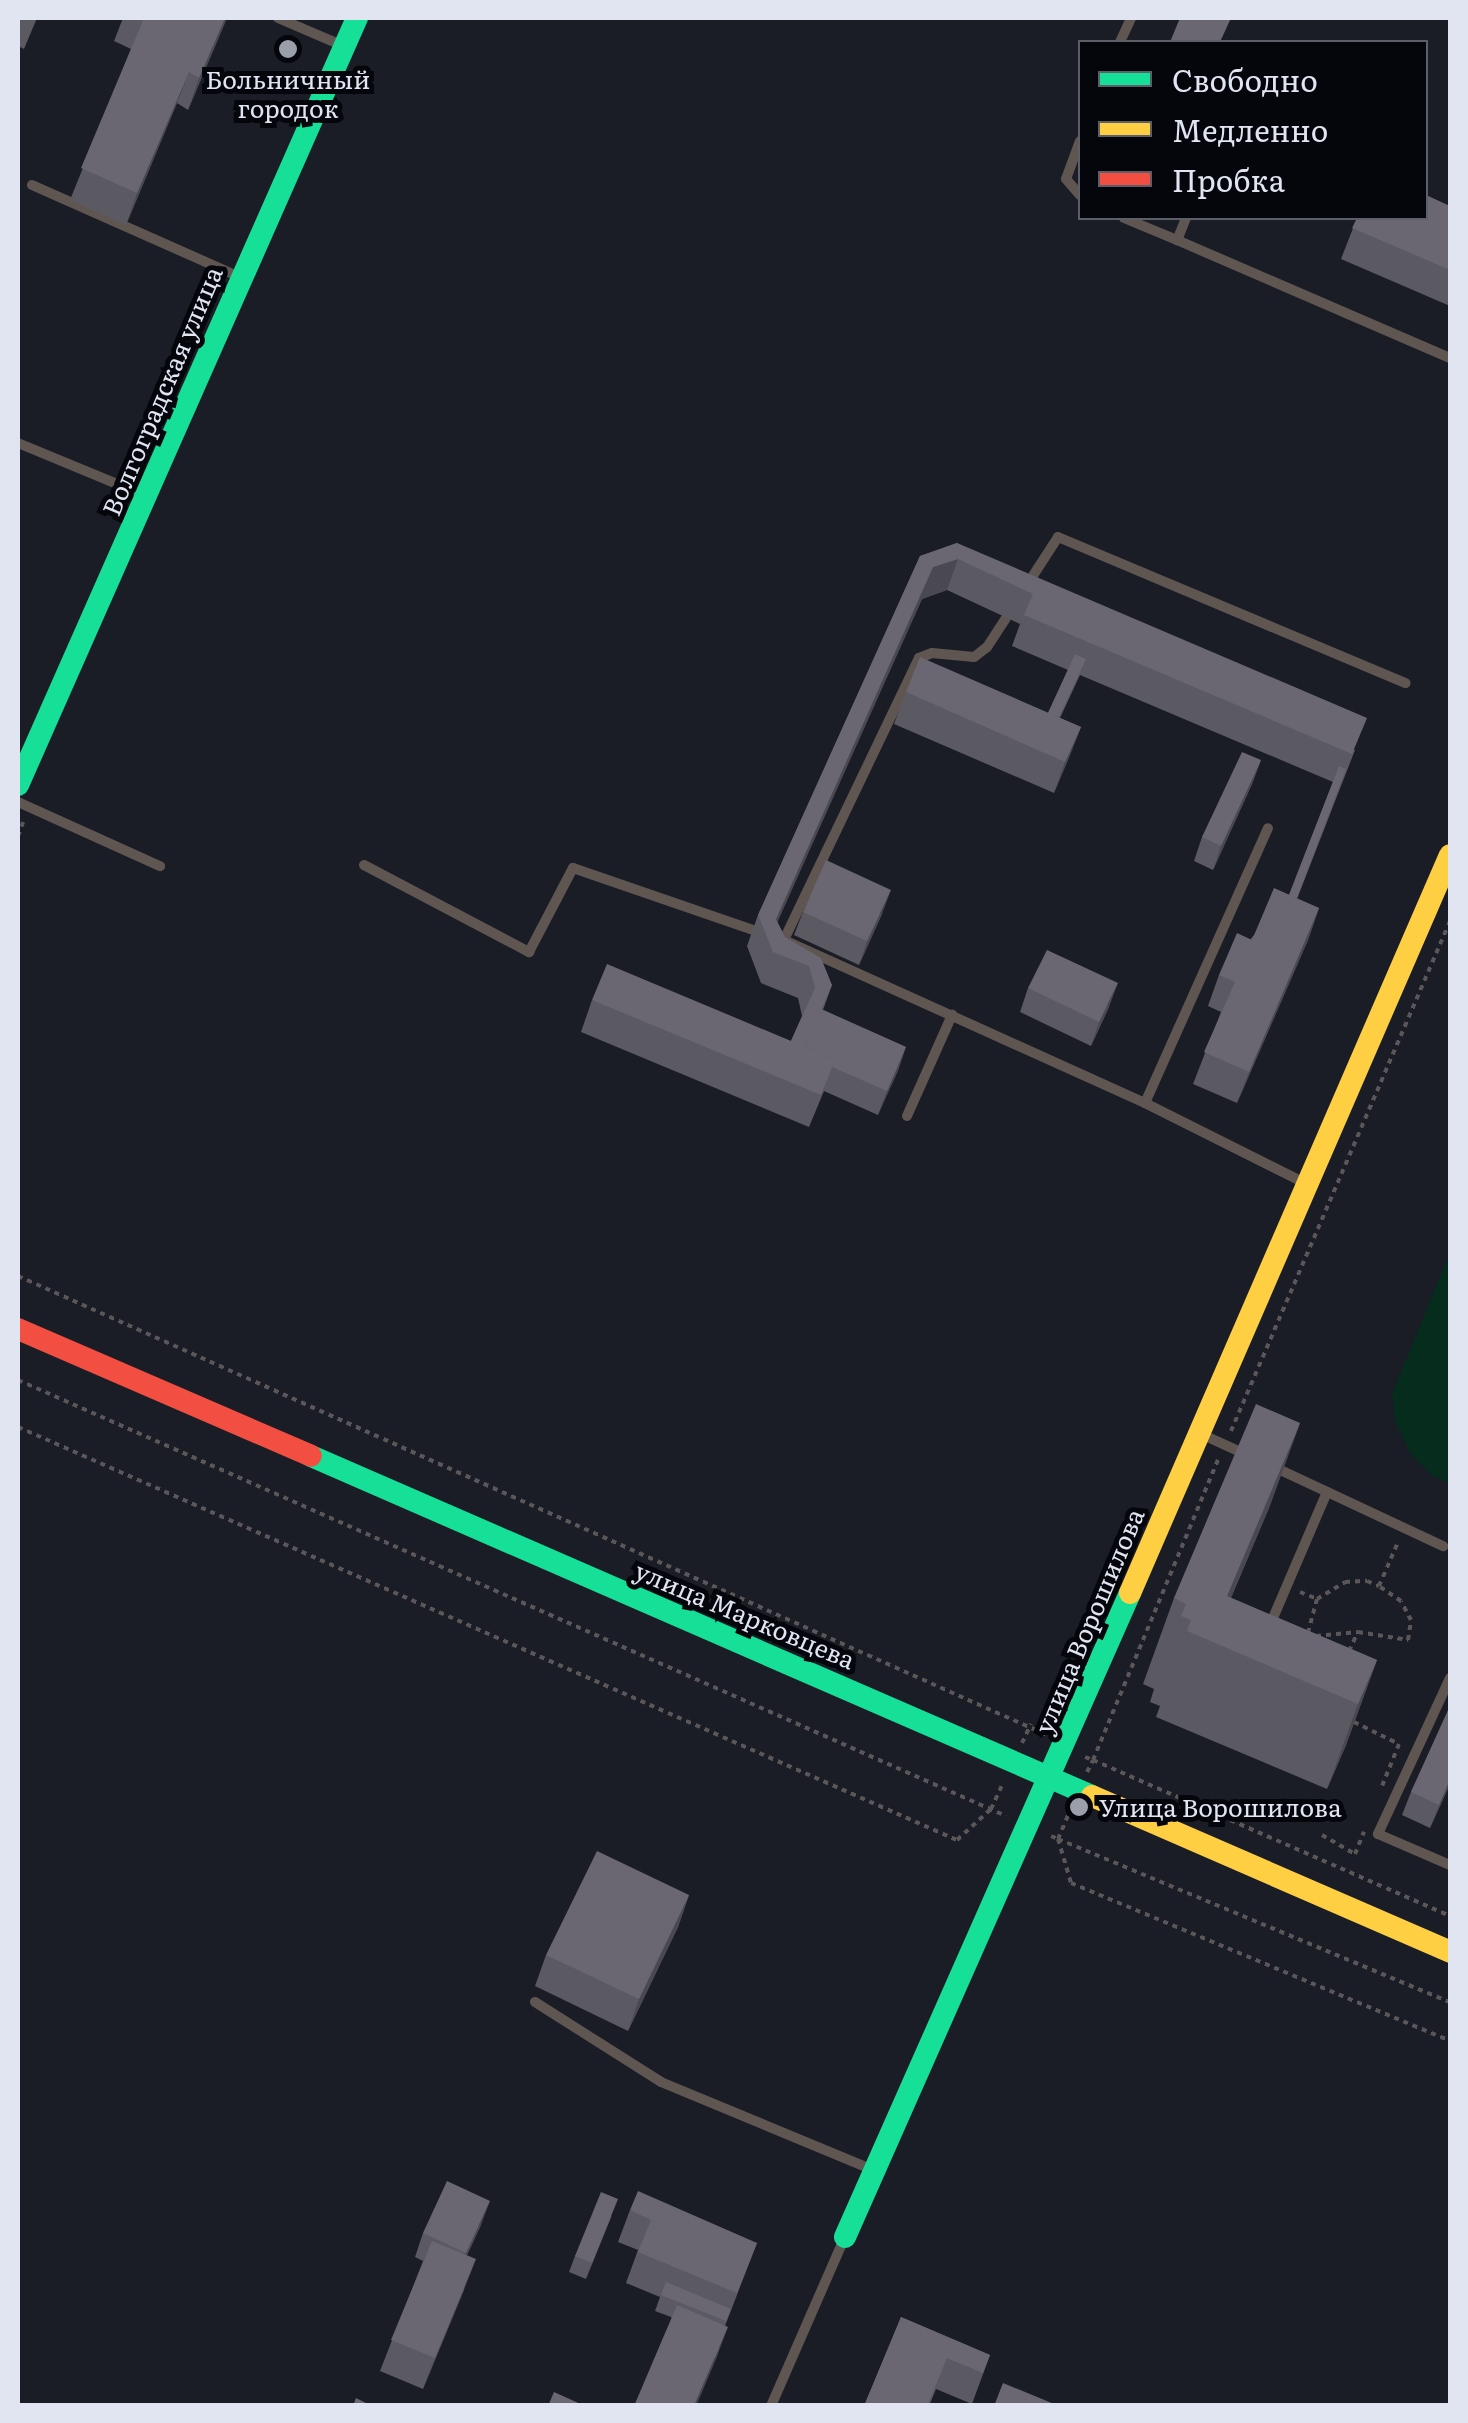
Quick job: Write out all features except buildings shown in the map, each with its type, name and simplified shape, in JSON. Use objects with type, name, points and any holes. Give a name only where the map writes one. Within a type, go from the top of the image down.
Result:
[{"type":"main road","name":"Волгоградская улица","points":[[18,785],[357,18]]},
{"type":"main road","name":"улица Ворошилова","points":[[845,2237],[1064,1747],[1450,855]]},
{"type":"main road","name":"улица Марковцева","points":[[18,1329],[1450,1952]]},
{"type":"lane","points":[[278,18],[344,46]]},
{"type":"lane","points":[[1078,146],[1066,179],[1078,193]]},
{"type":"lane","points":[[32,186],[240,277]]},
{"type":"lane","points":[[1129,220],[1450,358]]},
{"type":"lane","points":[[1177,240],[1185,220]]},
{"type":"lane","points":[[18,442],[148,497]]},
{"type":"lane","points":[[1014,604],[1058,537],[1406,683]]},
{"type":"lane","points":[[784,940],[919,658],[932,653],[974,657],[987,647],[1006,618]]},
{"type":"lane","points":[[18,802],[160,866]]},
{"type":"lane","points":[[1146,1103],[1268,828]]},
{"type":"lane","points":[[364,865],[529,952],[573,868],[784,940],[1146,1103],[1308,1184]]},
{"type":"lane","points":[[907,1116],[952,1015]]},
{"type":"lane","points":[[1200,1434],[1444,1546]]},
{"type":"lane","points":[[1264,1640],[1327,1492]]},
{"type":"lane","points":[[1450,1678],[1378,1834],[1450,1865]]},
{"type":"lane","points":[[535,2002],[661,2082],[874,2171]]},
{"type":"lane","name":"улица Ворошилова","points":[[772,2406],[845,2237]]},
{"type":"path","points":[[1450,922],[1058,1839],[1071,1882],[1450,2040]]},
{"type":"path","points":[[18,1276],[1031,1724],[1064,1747],[1450,1916]]},
{"type":"path","points":[[18,1380],[1028,1826],[1450,2002]]},
{"type":"path","points":[[18,1427],[957,1840],[991,1809]]},
{"type":"path","points":[[1379,1586],[1404,1528]]},
{"type":"path","points":[[1367,1581],[1379,1586],[1401,1601],[1412,1620],[1408,1640],[1358,1632],[1311,1637],[1306,1632],[1317,1598],[1345,1582],[1367,1581]]},
{"type":"path","points":[[1286,1588],[1317,1598]]},
{"type":"path","points":[[1349,1651],[1358,1632]]},
{"type":"path","points":[[1345,1718],[1399,1744],[1377,1799]]},
{"type":"path","points":[[1322,1835],[1355,1854],[1370,1817]]},
{"type":"green space","points":[[1450,1252],[1450,1484],[1430,1474],[1410,1453],[1395,1421],[1392,1394]]},
{"type":"traffic: fast","points":[[18,785],[357,18]]},
{"type":"traffic: fast","points":[[311,1456],[1092,1796]]},
{"type":"traffic: fast","points":[[845,2237],[1130,1593]]},
{"type":"traffic: slow","points":[[1130,1593],[1450,855]]},
{"type":"traffic: slow","points":[[1092,1796],[1450,1952]]},
{"type":"traffic: jam","points":[[18,1329],[311,1456]]},
{"type":"place","name":"Больничный городок","points":[[288,49]]},
{"type":"place","name":"Улица Ворошилова","points":[[1079,1807]]}]
